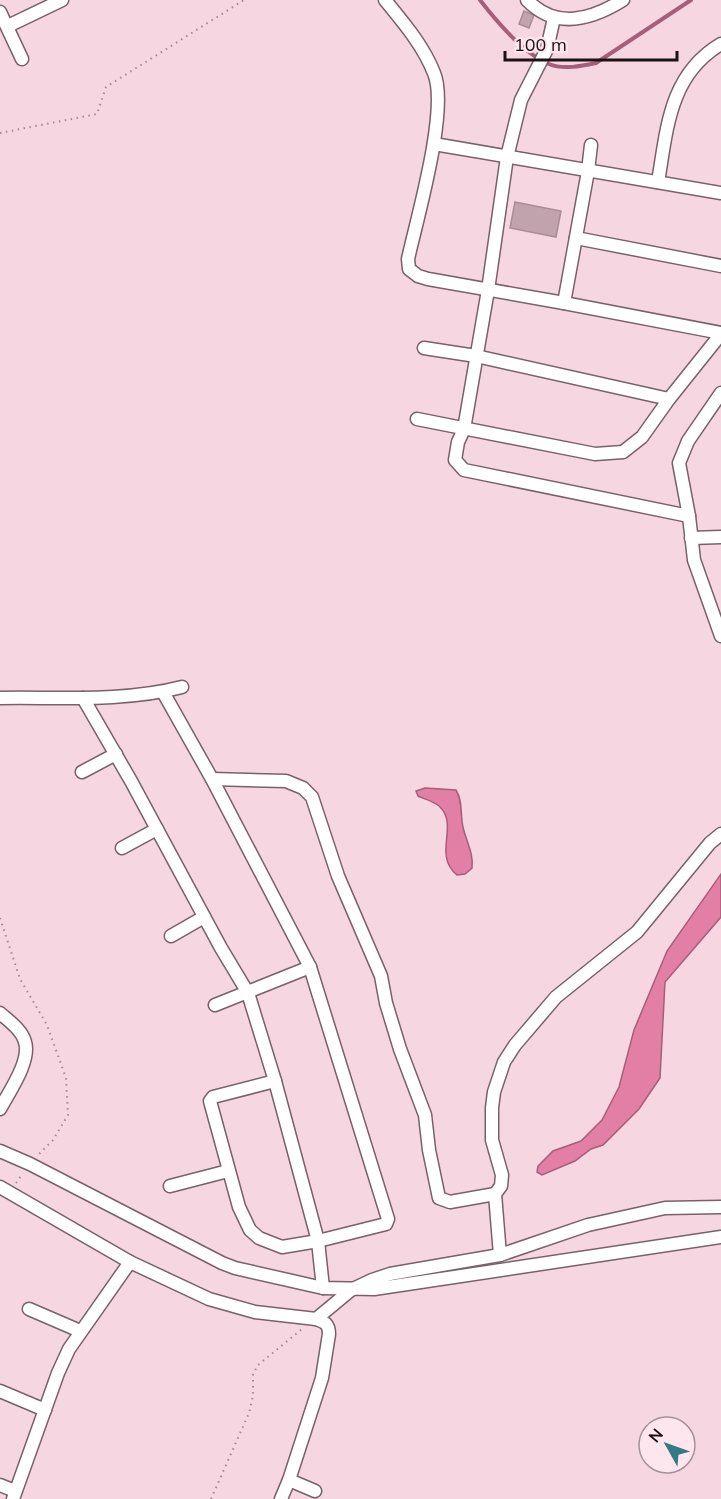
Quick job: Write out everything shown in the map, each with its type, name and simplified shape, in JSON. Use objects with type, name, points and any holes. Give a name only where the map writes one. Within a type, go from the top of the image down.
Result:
[{"type":"street","points":[[8,26],[62,0]]},
{"type":"street","points":[[385,0],[421,47],[435,73],[438,89],[434,144],[408,259],[409,269],[418,276],[428,279],[721,334],[642,437],[623,452],[595,454],[417,418]]},
{"type":"street","points":[[526,0],[554,18],[586,17],[609,9],[623,0]]},
{"type":"street","points":[[0,12],[22,59]]},
{"type":"street","points":[[554,18],[547,49],[521,100],[507,157],[488,291],[464,429],[458,442],[455,460],[464,470],[689,516]]},
{"type":"street","points":[[658,182],[670,115],[680,87],[687,73],[721,45]]},
{"type":"street","points":[[434,144],[721,191]]},
{"type":"street","points":[[564,303],[591,145]]},
{"type":"street","points":[[576,238],[721,266]]},
{"type":"street","points":[[424,348],[476,356],[669,399]]},
{"type":"street","points":[[721,393],[688,441],[679,463],[694,560],[721,636]]},
{"type":"street","points":[[691,538],[721,537]]},
{"type":"street","points":[[0,698],[83,698],[163,692],[182,687]]},
{"type":"street","points":[[163,692],[212,779],[310,967],[388,1219],[386,1224],[318,1241],[282,1247],[259,1238],[250,1230],[244,1220],[228,1171],[210,1101],[213,1097],[275,1081]]},
{"type":"street","points":[[83,698],[116,753],[204,917],[248,993],[275,1081],[318,1241],[323,1288]]},
{"type":"street","points":[[82,772],[116,753]]},
{"type":"street","points":[[212,779],[286,781],[303,788],[312,797],[338,876],[381,976],[386,1003],[400,1049],[425,1115],[438,1198],[450,1202],[495,1194]]},
{"type":"street","points":[[122,848],[157,829]]},
{"type":"street","points":[[500,1255],[495,1194],[501,1186],[502,1175],[492,1140],[492,1108],[494,1092],[504,1062],[515,1045],[556,997],[637,932],[710,843],[721,834]]},
{"type":"street","points":[[171,936],[204,917]]},
{"type":"street","points":[[215,1005],[310,967]]},
{"type":"street","points":[[0,1013],[18,1029],[25,1041],[27,1054],[0,1109]]},
{"type":"street","points":[[0,1151],[30,1164],[222,1263],[323,1288],[351,1290],[374,1288],[721,1237]]},
{"type":"street","points":[[171,1186],[228,1171]]},
{"type":"street","points":[[5,1190],[130,1262],[209,1299],[255,1312],[325,1322],[329,1327],[322,1378],[289,1480],[280,1499]]},
{"type":"street","points":[[316,1319],[351,1290],[390,1274],[500,1255],[588,1225],[665,1208],[721,1208]]},
{"type":"street","points":[[0,1485],[14,1495],[66,1357],[81,1331],[130,1262]]},
{"type":"street","points":[[29,1308],[81,1331]]},
{"type":"street","points":[[0,1391],[45,1410]]},
{"type":"street","points":[[289,1480],[315,1491]]},
{"type":"path","points":[[0,133],[97,114],[106,87],[244,0]]},
{"type":"path","points":[[0,918],[20,979],[47,1024],[68,1090],[68,1115],[65,1122],[53,1140],[5,1190]]},
{"type":"path","points":[[211,1499],[249,1413],[253,1396],[253,1374],[258,1365],[316,1319]]},
{"type":"shaded area","points":[[425,788],[456,790],[458,794],[472,863],[472,868],[465,874],[457,875],[450,867],[446,849],[445,814],[437,804],[418,796],[416,791]]},
{"type":"shaded area","points":[[721,874],[721,917],[665,982],[660,1078],[639,1109],[603,1145],[591,1149],[575,1161],[542,1175],[537,1172],[538,1166],[553,1151],[581,1141],[602,1120],[619,1087],[634,1030],[667,951]]},
{"type":"building","points":[[524,11],[534,15],[529,28],[519,24]]},
{"type":"building","points":[[515,202],[561,211],[556,237],[510,228]]},
{"type":"waterway","points":[[480,0],[520,45],[549,64],[566,67],[596,63],[691,0]]}]
